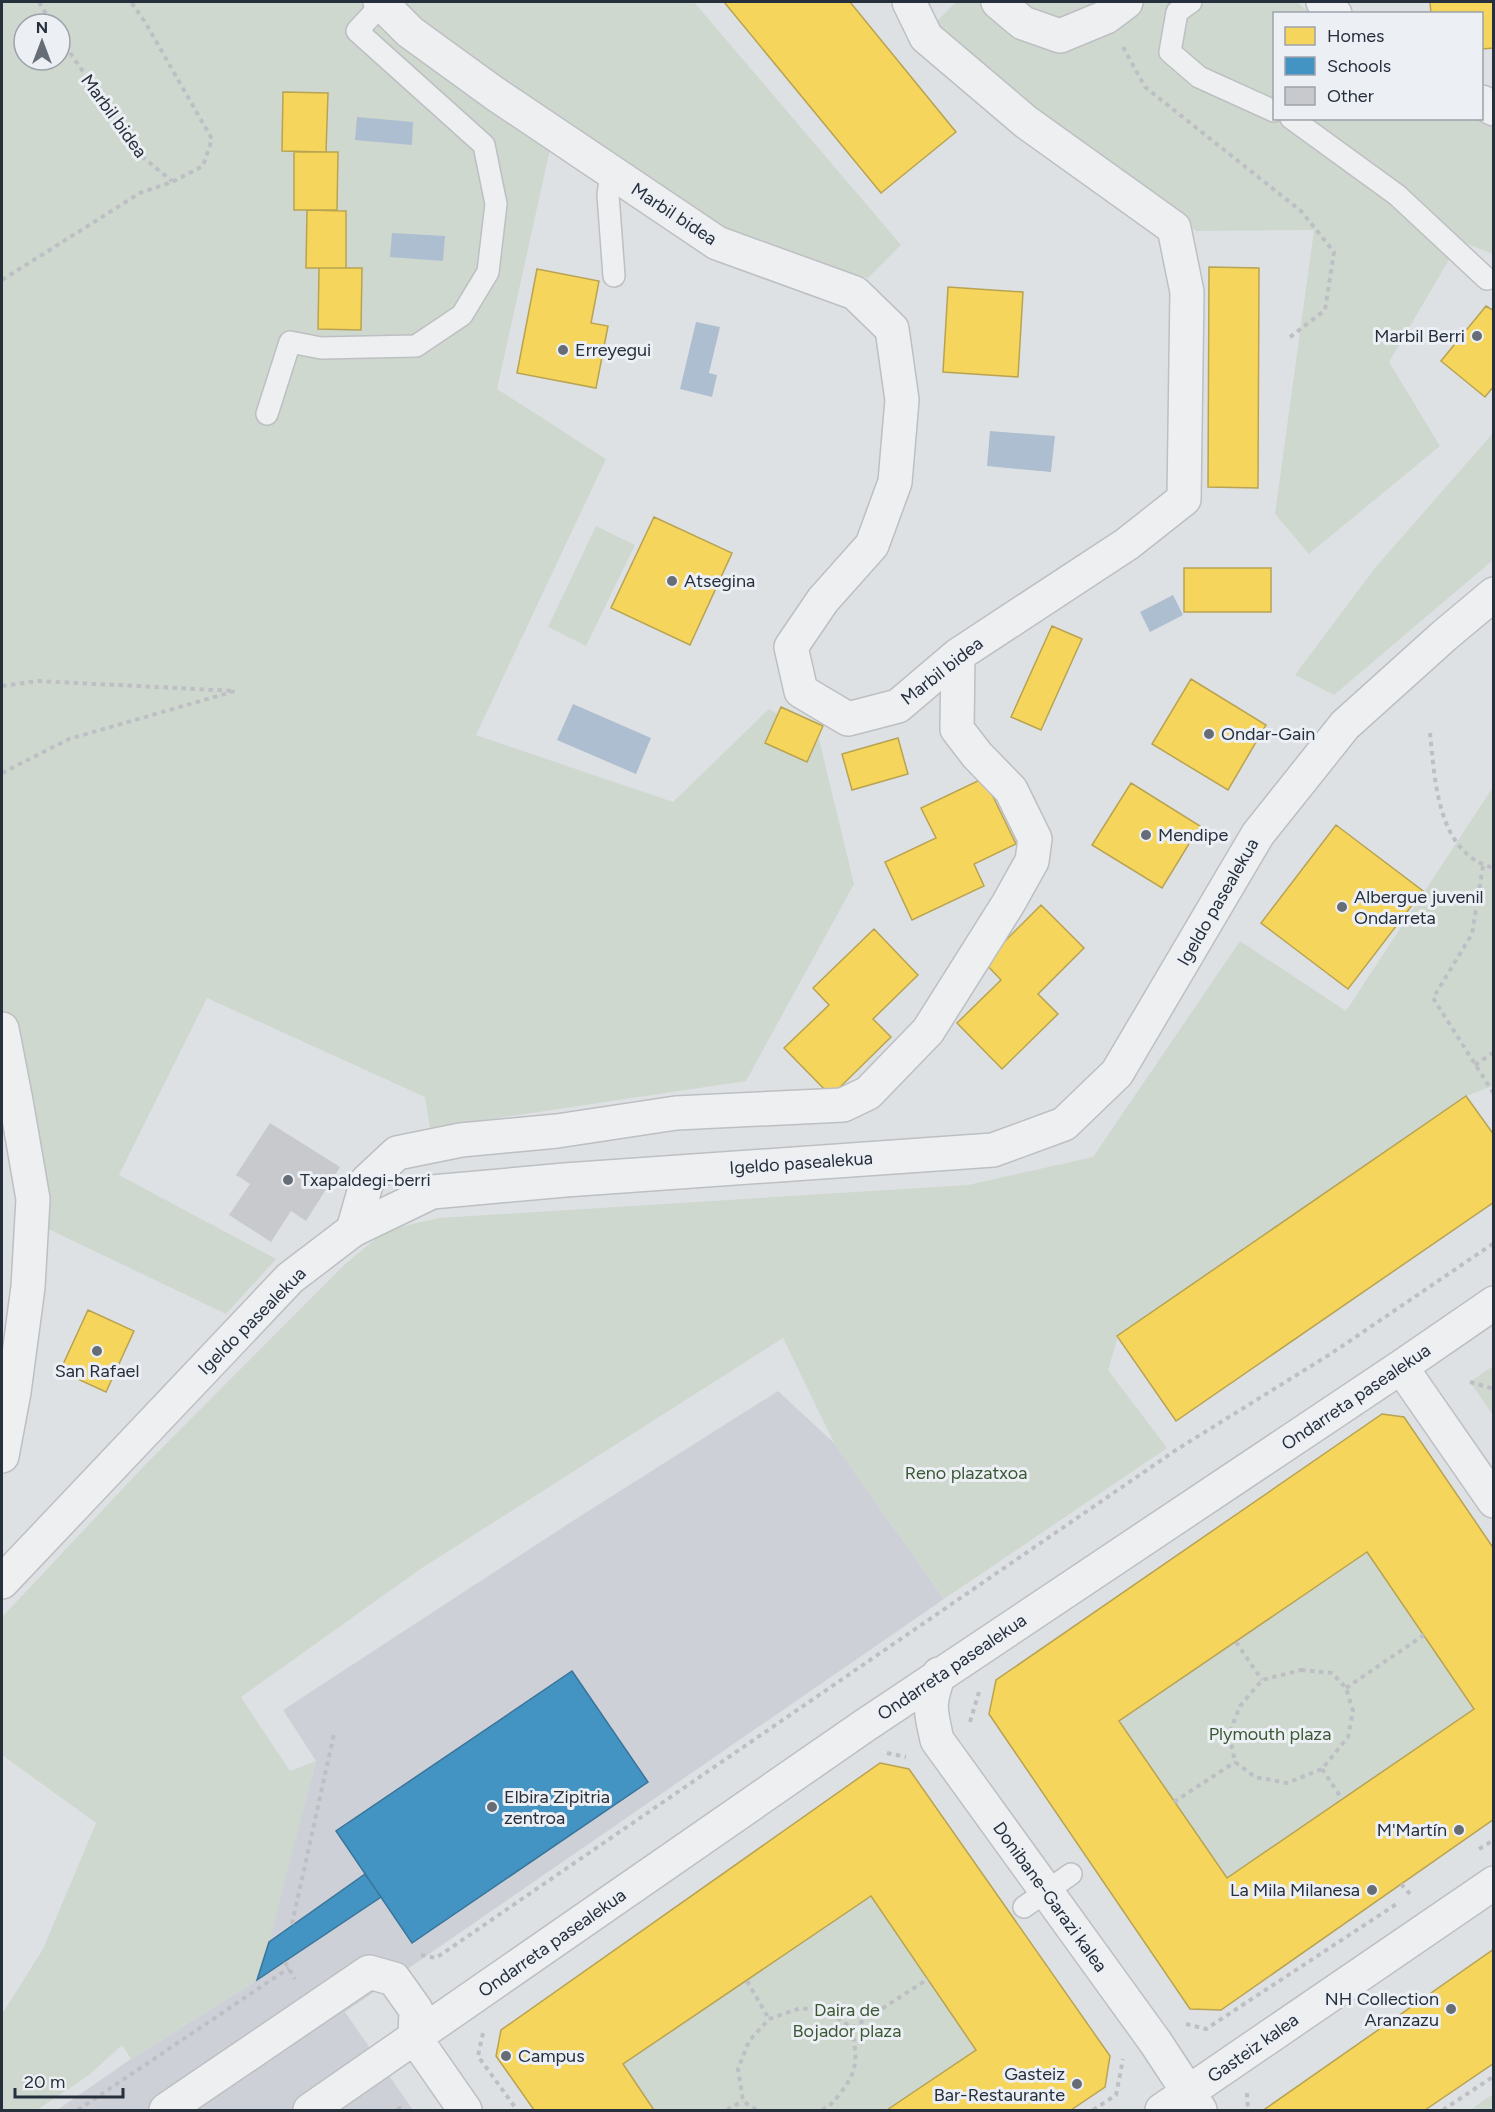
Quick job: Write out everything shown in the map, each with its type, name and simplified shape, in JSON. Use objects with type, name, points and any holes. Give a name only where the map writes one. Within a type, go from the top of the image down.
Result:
[{"type":"street","name":"Marbil bidea","points":[[381,3],[410,32],[494,93],[717,243],[855,294],[892,329],[902,400],[895,482],[872,545],[823,600],[791,647],[801,691],[848,719],[898,706],[958,655],[1127,544],[1184,499],[1187,292],[1174,228],[1026,122],[935,45],[926,37],[909,2]]},
{"type":"street","points":[[998,2],[1023,23],[1060,36],[1116,9]]},
{"type":"street","name":"Igeldo pasealekua","points":[[2,1582],[290,1278],[352,1230],[432,1192],[577,1179],[993,1150],[1064,1124],[1118,1073],[1258,834],[1346,725],[1444,635],[1494,594]]},
{"type":"street","points":[[1444,635],[1494,612]]},
{"type":"street","points":[[352,1230],[367,1181],[398,1153],[461,1140],[557,1131],[676,1113],[843,1105],[868,1093],[928,1031],[1008,904],[1032,861],[1035,839],[1011,790],[977,755],[957,729],[958,655]]},
{"type":"street","points":[[2,1029],[33,1199],[28,1287],[14,1392],[2,1456]]},
{"type":"street","name":"Ondarreta pasealekua","points":[[310,2110],[939,1674],[1494,1303]]},
{"type":"street","points":[[1401,1367],[1494,1501]]},
{"type":"street","name":"Donibane-Garazi kalea","points":[[939,1674],[930,1700],[938,1740],[1156,2043],[1183,2105]]},
{"type":"street","name":"Gasteiz kalea","points":[[1183,2105],[1494,1883]]},
{"type":"street","points":[[166,2110],[369,1972],[394,1979],[416,2010],[415,2038],[465,2110]]},
{"type":"lane","points":[[1191,2],[1177,12],[1170,52],[1199,77],[1273,110]]},
{"type":"lane","points":[[267,414],[290,342],[321,348],[416,346],[462,315],[488,272],[496,204],[484,145],[357,31],[381,3]]},
{"type":"lane","points":[[1294,120],[1396,195],[1487,279]]},
{"type":"lane","points":[[611,172],[608,195],[614,276]]},
{"type":"path","points":[[2,280],[140,193],[172,182],[203,166],[212,139],[145,22],[131,2]]},
{"type":"path","points":[[1116,9],[1145,87],[1301,211],[1334,252],[1325,310],[1289,338]]},
{"type":"path","name":"Marbil bidea","points":[[72,56],[140,155],[172,182]]},
{"type":"path","points":[[2,686],[38,681],[235,691],[69,739],[2,773]]},
{"type":"path","points":[[1430,733],[1437,797],[1455,844],[1483,866],[1494,868]]},
{"type":"path","points":[[1483,866],[1472,934],[1433,998],[1494,1094]]},
{"type":"path","points":[[1475,1065],[1494,1052]]},
{"type":"path","points":[[416,1954],[436,1958],[1176,1450],[1332,1353],[1494,1243]]},
{"type":"path","points":[[1470,1382],[1494,1389]]},
{"type":"path","points":[[1346,1688],[1424,1635]]},
{"type":"path","points":[[1236,1642],[1262,1680]]},
{"type":"path","points":[[1301,1670],[1332,1673],[1346,1688],[1353,1711],[1348,1737],[1322,1769],[1287,1783],[1255,1777],[1234,1762],[1229,1734],[1240,1706],[1262,1680],[1301,1670]]},
{"type":"path","points":[[970,1723],[980,1691]]},
{"type":"path","points":[[292,1924],[334,1734]]},
{"type":"path","points":[[881,1752],[914,1759]]},
{"type":"path","points":[[1174,1802],[1234,1762]]},
{"type":"path","points":[[1322,1769],[1342,1799]]},
{"type":"path","points":[[1475,1852],[1494,1840]]},
{"type":"path","points":[[1401,1884],[1410,1894]]},
{"type":"path","points":[[1179,2023],[1206,2030],[1419,1888]]},
{"type":"path","points":[[285,1962],[297,1982]]},
{"type":"path","points":[[78,2110],[289,1968]]},
{"type":"path","points":[[852,2028],[928,1979]]},
{"type":"path","points":[[747,1981],[769,2019]]},
{"type":"path","points":[[742,2101],[738,2069],[749,2042],[769,2019],[801,2008],[831,2013],[852,2028],[856,2054],[853,2078],[829,2109],[822,2110]]},
{"type":"path","points":[[484,2031],[478,2056],[516,2110]]},
{"type":"path","points":[[1093,2110],[1116,2095],[1124,2060],[1117,2050]]},
{"type":"path","points":[[1443,2110],[1494,2076]]},
{"type":"path","points":[[727,2110],[742,2101]]},
{"type":"path","points":[[742,2101],[756,2110]]},
{"type":"shaded area","points":[[778,1391],[834,1443],[944,1599],[345,2012],[413,2110],[57,2110],[131,2059],[257,1980],[316,1761],[283,1710],[571,1522]]},
{"type":"green space","points":[[2,2],[694,2],[901,245],[868,278],[714,230],[556,122],[497,389],[606,459],[476,735],[673,802],[769,709],[819,739],[854,884],[746,1081],[430,1128],[425,1097],[207,998],[119,1175],[276,1259],[226,1314],[21,1216],[2,1127]]},
{"type":"green space","points":[[956,2],[1297,2],[1309,12],[1273,12],[1273,120],[1483,118],[1493,123],[1493,254],[1460,241],[1389,362],[1440,446],[1309,554],[1275,514],[1314,230],[1196,231],[930,28]]},
{"type":"green space","points":[[1493,433],[1493,560],[1334,695],[1295,675],[1374,569]]},
{"type":"green space","points":[[596,526],[635,545],[586,646],[548,627]]},
{"type":"green space","name":"Reno plazatxoa","points":[[1493,787],[1493,1086],[1466,1096],[1118,1336],[1108,1370],[1167,1448],[944,1599],[834,1443],[783,1338],[419,1570],[241,1697],[290,1771],[316,1761],[257,1980],[131,2059],[122,2045],[89,2075],[37,2110],[2,2110],[2,2014],[43,1949],[96,1823],[2,1755],[2,1617],[145,1465],[343,1266],[386,1230],[439,1218],[968,1185],[1093,1157],[1240,941],[1346,1011]]},
{"type":"green space","points":[[1493,1366],[1493,1415],[1470,1382]]},
{"type":"green space","name":"Plymouth plaza","points":[[1367,1552],[1474,1709],[1227,1878],[1119,1721]]},
{"type":"green space","name":"Daira de Bojador plaza","points":[[871,1896],[976,2050],[887,2110],[654,2110],[623,2064]]},
{"type":"green space","points":[[1493,2094],[1493,2110],[1470,2110]]},
{"type":"water","points":[[357,117],[413,122],[412,145],[355,140]]},
{"type":"water","points":[[392,233],[445,236],[443,261],[390,257]]},
{"type":"water","points":[[696,322],[720,327],[709,373],[717,375],[712,397],[680,389]]},
{"type":"water","points":[[990,431],[1055,436],[1051,472],[987,466]]},
{"type":"water","points":[[1173,595],[1183,615],[1150,632],[1140,612]]},
{"type":"water","points":[[573,704],[651,738],[636,774],[557,740]]},
{"type":"building: Homes","points":[[724,2],[850,2],[956,132],[881,193]]},
{"type":"building: Homes","points":[[1430,2],[1494,2],[1494,48],[1483,49],[1483,12],[1431,12]]},
{"type":"building: Homes","points":[[283,92],[328,93],[326,152],[282,151]]},
{"type":"building: Homes","points":[[294,152],[338,152],[337,210],[294,210]]},
{"type":"building: Homes","points":[[307,210],[346,211],[346,268],[306,268]]},
{"type":"building: Homes","points":[[1209,267],[1259,268],[1258,488],[1208,487]]},
{"type":"building: Homes","points":[[319,268],[362,268],[361,330],[318,329]]},
{"type":"building: Homes","name":"Erreyegui","points":[[537,269],[599,281],[591,323],[608,326],[596,388],[517,373]]},
{"type":"building: Homes","points":[[948,287],[1023,292],[1018,377],[943,372]]},
{"type":"building: Homes","name":"Marbil Berri","points":[[1486,306],[1494,311],[1494,386],[1485,397],[1441,361]]},
{"type":"building: Homes","name":"Atsegina","points":[[654,517],[732,553],[690,645],[611,608]]},
{"type":"building: Homes","points":[[1184,568],[1271,568],[1271,612],[1184,612]]},
{"type":"building: Homes","points":[[1052,626],[1082,639],[1041,730],[1011,717]]},
{"type":"building: Homes","name":"Ondar-Gain","points":[[1191,679],[1266,725],[1228,790],[1152,744]]},
{"type":"building: Homes","points":[[781,707],[823,726],[807,762],[765,743]]},
{"type":"building: Homes","points":[[898,738],[908,774],[852,790],[842,754]]},
{"type":"building: Homes","points":[[984,778],[1016,844],[974,864],[984,886],[912,920],[885,862],[936,838],[921,808]]},
{"type":"building: Homes","name":"Mendipe","points":[[1131,783],[1200,826],[1162,888],[1092,845]]},
{"type":"building: Homes","name":"Albergue juvenil Ondarreta","points":[[1336,825],[1423,891],[1348,989],[1261,923]]},
{"type":"building: Homes","points":[[1041,905],[1084,948],[1038,994],[1058,1014],[1002,1069],[957,1023],[1001,980],[984,962]]},
{"type":"building: Homes","points":[[874,929],[918,975],[873,1019],[891,1037],[831,1096],[784,1048],[829,1005],[813,988]]},
{"type":"building: Homes","points":[[1466,1096],[1494,1135],[1494,1202],[1176,1421],[1117,1336]]},
{"type":"building: Homes","name":"San Rafael","points":[[88,1310],[134,1331],[106,1392],[60,1371]]},
{"type":"building: Homes","points":[[1382,1414],[1404,1417],[1494,1549],[1494,1819],[1221,2010],[1190,2009],[989,1714],[996,1680]],"holes":[[[1367,1552],[1474,1709],[1227,1878],[1119,1721]]]},
{"type":"building: Homes","points":[[880,1763],[909,1769],[1110,2056],[1105,2087],[1071,2110],[887,2110],[976,2050],[871,1896],[623,2064],[654,2110],[534,2110],[496,2056],[501,2030]]},
{"type":"building: Homes","name":"NH Collection Aranzazu","points":[[1494,1949],[1494,2063],[1425,2110],[1265,2110],[1265,2109]]},
{"type":"building: Schools","name":"Elbira Zipitria zentroa","points":[[572,1671],[648,1782],[412,1943],[336,1831]]},
{"type":"building: Schools","points":[[365,1874],[381,1897],[257,1980],[269,1942]]},
{"type":"building: Other","name":"Txapaldegi-berri","points":[[270,1123],[340,1167],[306,1221],[291,1211],[271,1242],[229,1215],[250,1184],[236,1175]]},
{"type":"place","name":"Marbil Berri","points":[[1477,336]]},
{"type":"place","name":"Erreyegui","points":[[563,350]]},
{"type":"place","name":"Atsegina","points":[[672,581]]},
{"type":"place","name":"Ondar-Gain","points":[[1209,734]]},
{"type":"place","name":"Mendipe","points":[[1146,835]]},
{"type":"place","name":"Albergue juvenil Ondarreta","points":[[1342,907]]},
{"type":"place","name":"Txapaldegi-berri","points":[[288,1180]]},
{"type":"place","name":"San Rafael","points":[[97,1351]]},
{"type":"place","name":"Elbira Zipitria zentroa","points":[[492,1807]]},
{"type":"place","name":"M'Martín","points":[[1459,1830]]},
{"type":"place","name":"La Mila Milanesa","points":[[1372,1890]]},
{"type":"place","name":"NH Collection Aranzazu","points":[[1451,2009]]},
{"type":"place","name":"Campus","points":[[506,2056]]},
{"type":"place","name":"Gasteiz Bar-Restaurante","points":[[1077,2084]]}]
